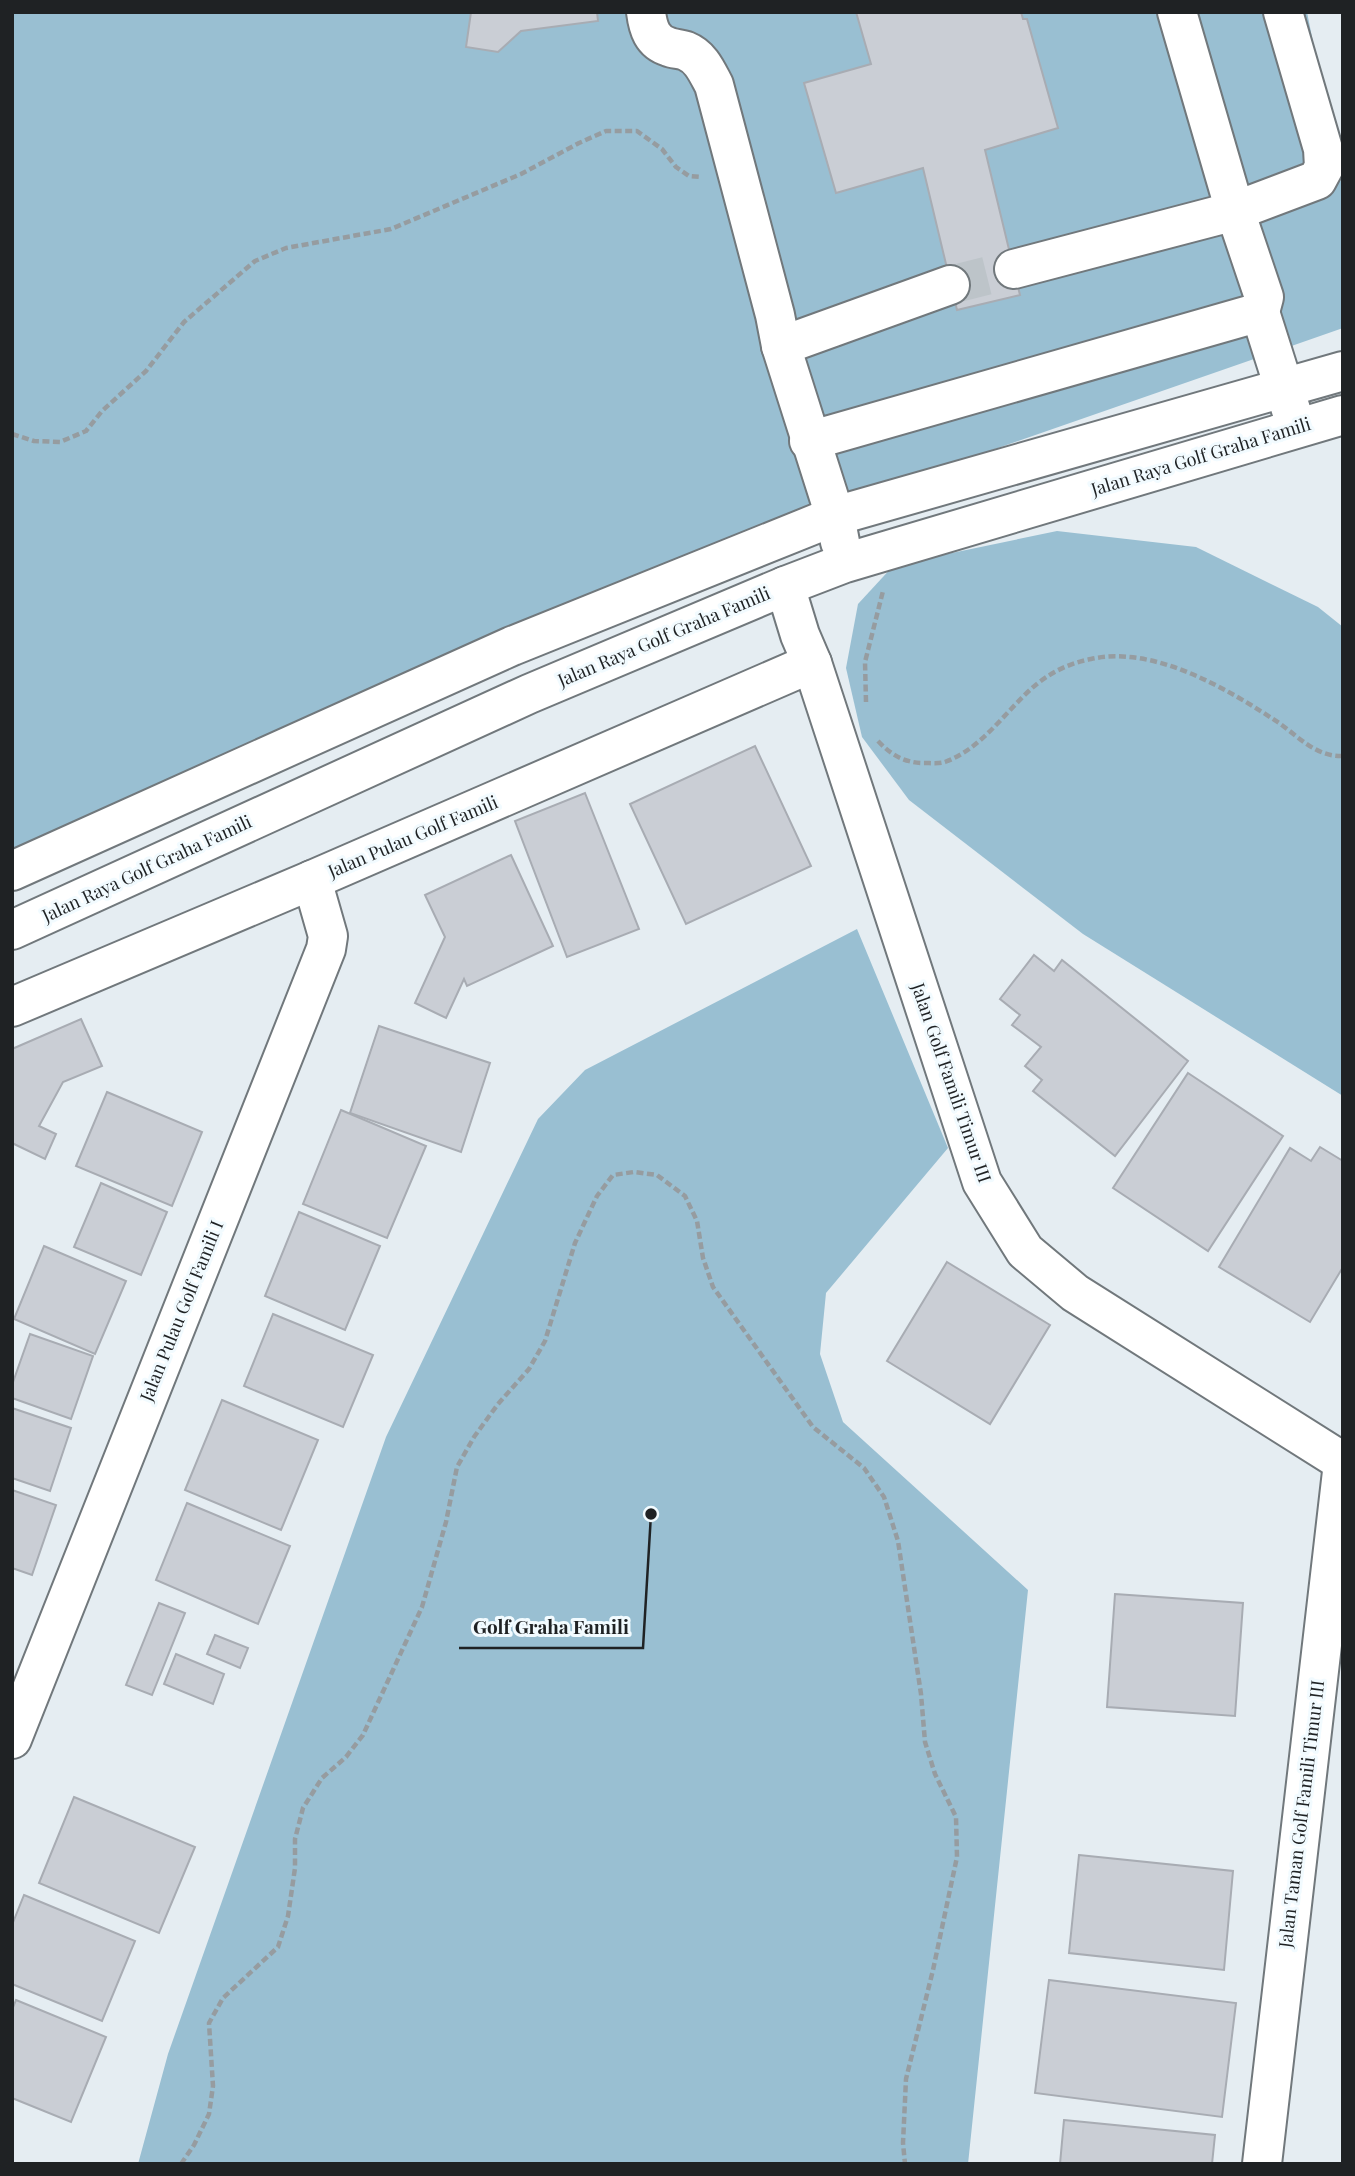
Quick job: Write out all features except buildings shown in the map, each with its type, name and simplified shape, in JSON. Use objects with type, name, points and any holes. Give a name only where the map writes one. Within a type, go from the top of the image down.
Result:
[{"type":"street","points":[[646,12],[654,39],[668,47],[688,51],[704,65],[714,85],[781,346],[835,516],[845,564]]},
{"type":"street","points":[[1177,12],[1235,211],[1264,296],[1260,312]]},
{"type":"street","points":[[1014,269],[1235,211],[1317,180],[1324,167],[1323,149],[1283,12]]},
{"type":"street","points":[[781,346],[950,285]]},
{"type":"street","points":[[1260,312],[1315,379],[1323,421]]},
{"type":"street","points":[[809,441],[1260,312]]},
{"type":"street","points":[[12,871],[512,646],[835,516],[1315,379]]},
{"type":"street","name":"Jalan Raya Golf Graha Famili","points":[[12,930],[529,694],[785,586],[845,564],[1323,421]]},
{"type":"street","name":"Jalan Golf Famili Timur III","points":[[785,586],[982,1182],[1026,1251],[1075,1293],[1343,1463]]},
{"type":"street","points":[[512,646],[529,694]]},
{"type":"street","name":"Jalan Pulau Golf Famili","points":[[12,1007],[812,663]]},
{"type":"street","name":"Jalan Pulau Golf Famili I","points":[[12,1739],[326,949],[328,936],[312,880]]},
{"type":"street","name":"Jalan Taman Golf Famili Timur III","points":[[1262,2164],[1343,1463]]},
{"type":"path","points":[[12,434],[34,441],[60,442],[86,431],[102,411],[146,371],[184,322],[255,261],[286,248],[391,229],[521,174],[606,131],[637,131],[662,149],[676,167],[689,176],[737,178]]},
{"type":"path","points":[[866,702],[865,662],[883,590]]},
{"type":"path","points":[[874,729],[879,742],[897,758],[918,763],[943,763],[976,744],[1037,684],[1059,668],[1119,655],[1160,662],[1222,688],[1297,735],[1319,753],[1343,755]]},
{"type":"path","points":[[181,2164],[209,2114],[213,2086],[209,2023],[223,1998],[278,1947],[288,1916],[295,1868],[295,1839],[303,1808],[322,1778],[346,1757],[363,1735],[422,1606],[446,1522],[457,1467],[474,1437],[529,1369],[545,1341],[575,1243],[597,1196],[613,1175],[634,1172],[657,1175],[685,1196],[697,1221],[703,1258],[713,1287],[813,1427],[864,1468],[884,1497],[898,1541],[921,1694],[925,1742],[935,1774],[956,1816],[957,1857],[906,2079],[903,2143],[905,2164]]},
{"type":"shaded area","points":[[12,12],[1307,12],[1343,192],[1343,328],[843,502],[12,850]]},
{"type":"shaded area","points":[[1057,531],[1196,547],[1318,607],[1343,627],[1343,1096],[1083,934],[909,800],[862,737],[846,668],[858,604],[894,565]]},
{"type":"shaded area","points":[[857,929],[948,1148],[826,1293],[820,1354],[843,1422],[1028,1590],[968,2164],[138,2164],[168,2054],[386,1437],[538,1119],[585,1070]]},
{"type":"tunnel","points":[[950,285],[1014,269]]},
{"type":"place","name":"Golf Graha Famili","points":[[651,1514]]}]
